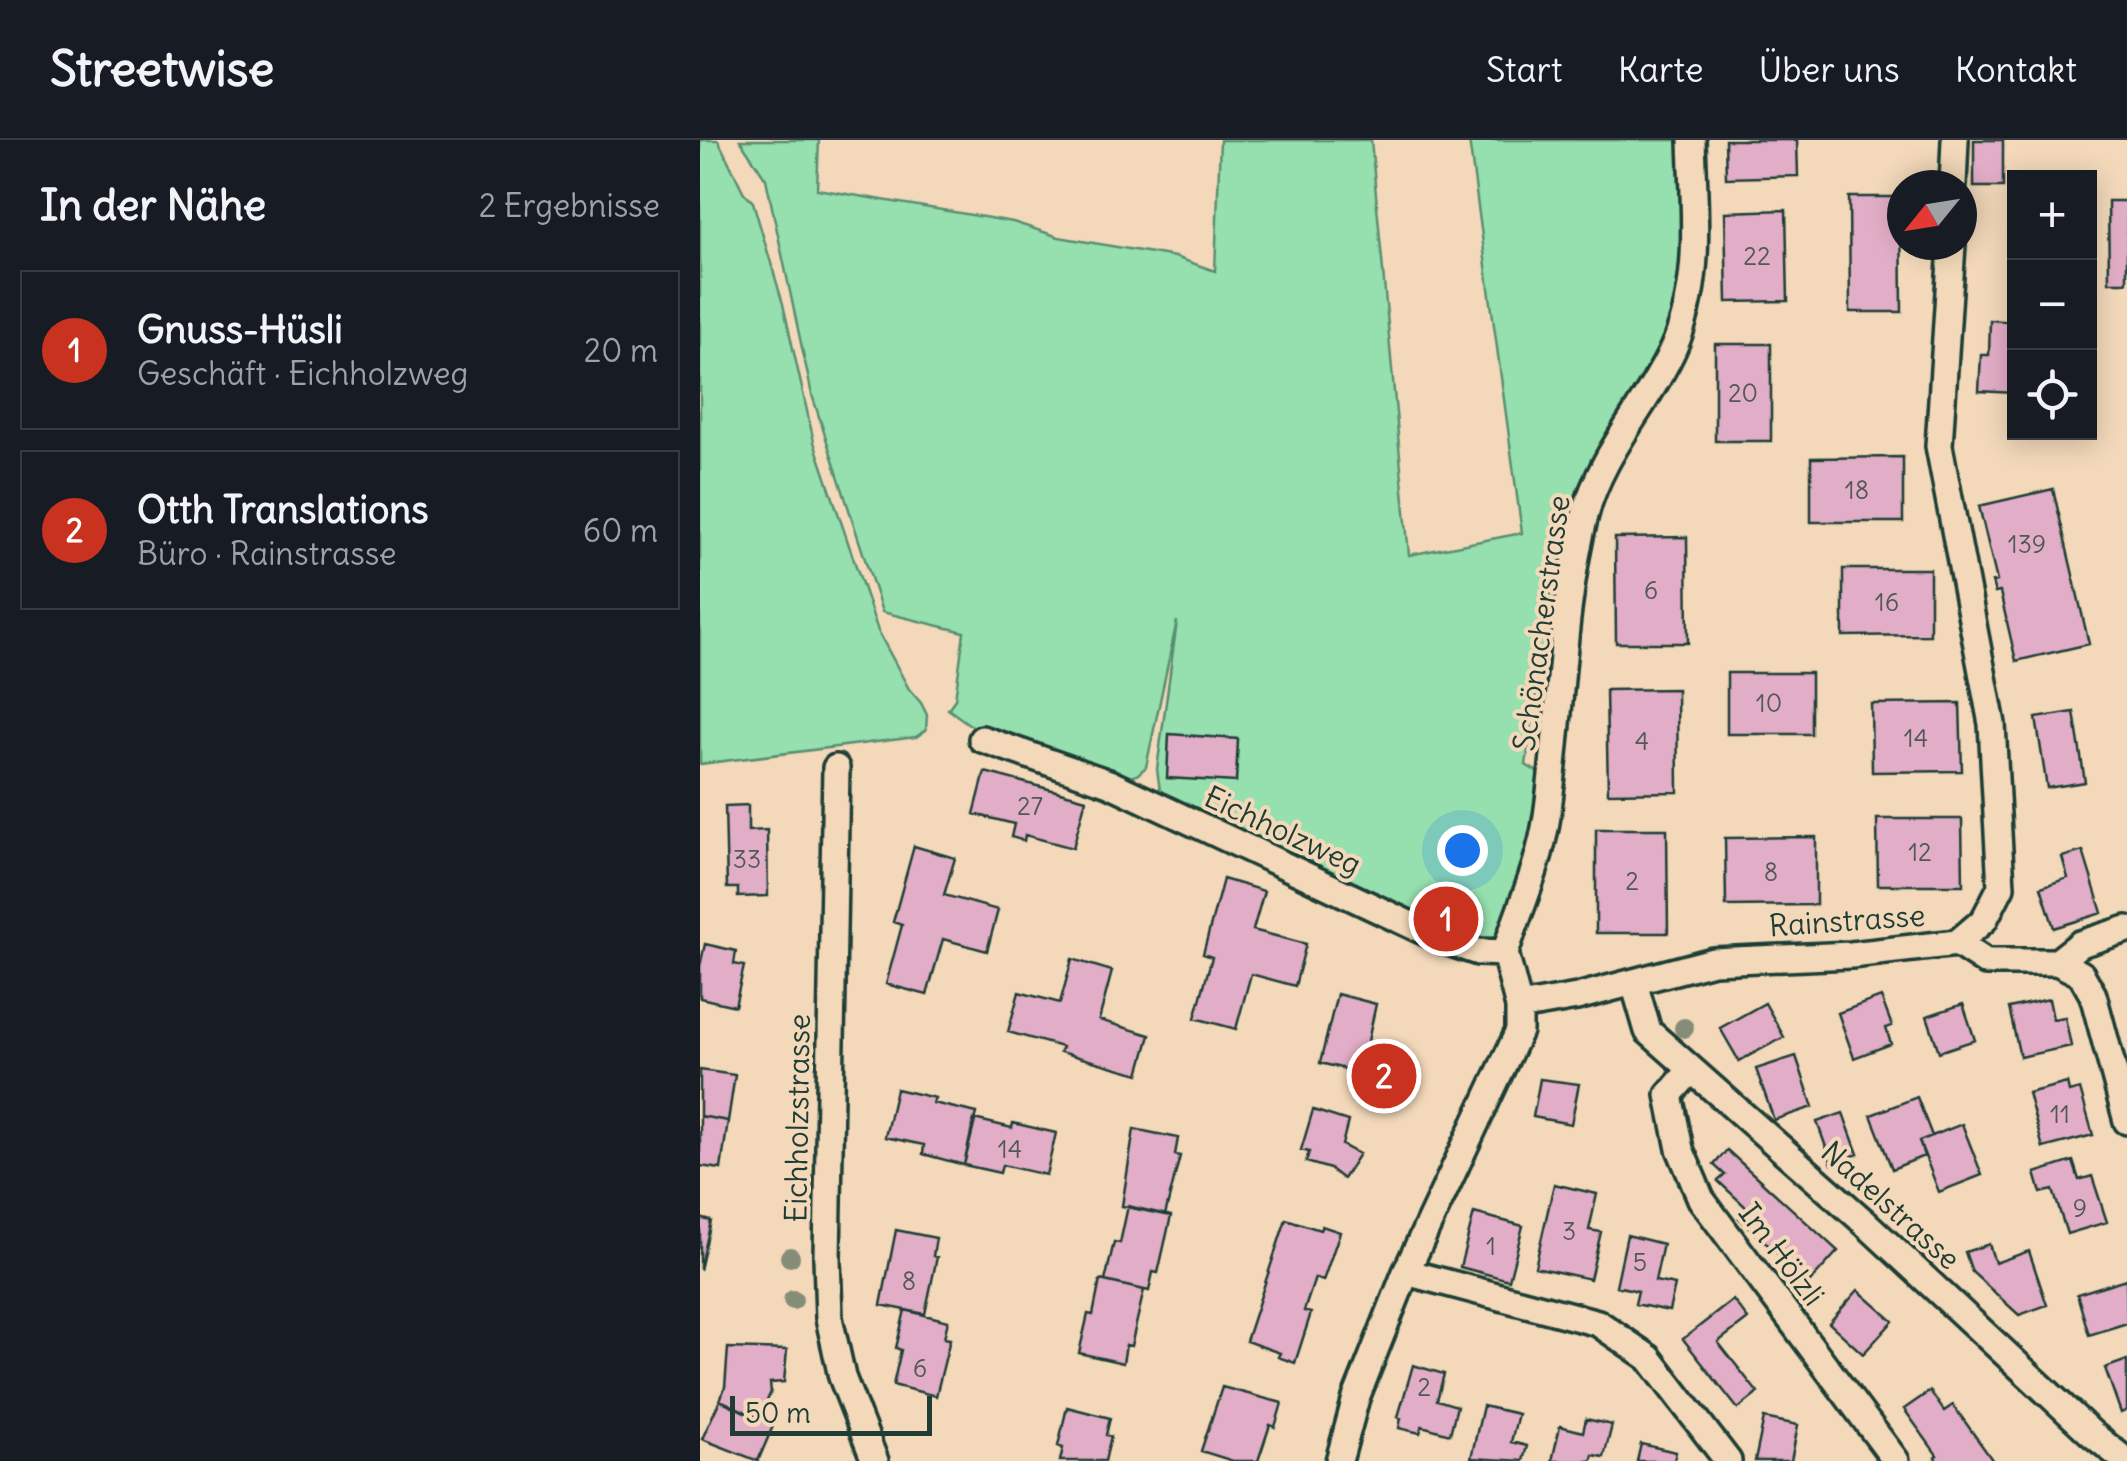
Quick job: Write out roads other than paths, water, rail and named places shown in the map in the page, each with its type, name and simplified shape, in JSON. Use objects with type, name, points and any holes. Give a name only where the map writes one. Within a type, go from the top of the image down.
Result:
[{"type":"street","name":"Schönacherstrasse","points":[[1505,953],[1538,868],[1572,593],[1594,483],[1672,354],[1685,320],[1695,270],[1692,140]]},
{"type":"street","points":[[1954,170],[1955,140]]},
{"type":"street","name":"Rainstrasse","points":[[1519,1007],[1634,983],[1713,960],[1851,955],[1956,942],[1984,920],[2001,887],[1992,724],[1939,446],[1951,260]]},
{"type":"street","name":"Eichholzweg","points":[[982,739],[1109,783],[1444,941],[1478,952],[1505,953]]},
{"type":"street","name":"Eichholzstrasse","points":[[836,768],[826,1257],[829,1318],[842,1377],[875,1461]]},
{"type":"street","points":[[2057,962],[2080,944],[2127,930]]},
{"type":"street","points":[[1956,942],[1986,962],[2057,962],[2081,974],[2092,995],[2127,1121]]},
{"type":"street","points":[[1339,1461],[1356,1398],[1406,1272],[1519,1031],[1519,1007],[1505,953]]},
{"type":"street","name":"Nadelstrasse","points":[[1634,983],[1648,1031],[2126,1461]]},
{"type":"street","name":"Im Hölzli","points":[[1690,1070],[1669,1095],[1680,1150],[1701,1199],[1896,1461]]},
{"type":"street","points":[[1406,1272],[1598,1323],[1648,1358],[1728,1461]]},
{"type":"place","name":"Gnuss-Hüsli","points":[[1446,919]]},
{"type":"place","name":"Otth Translations","points":[[1384,1076]]}]
